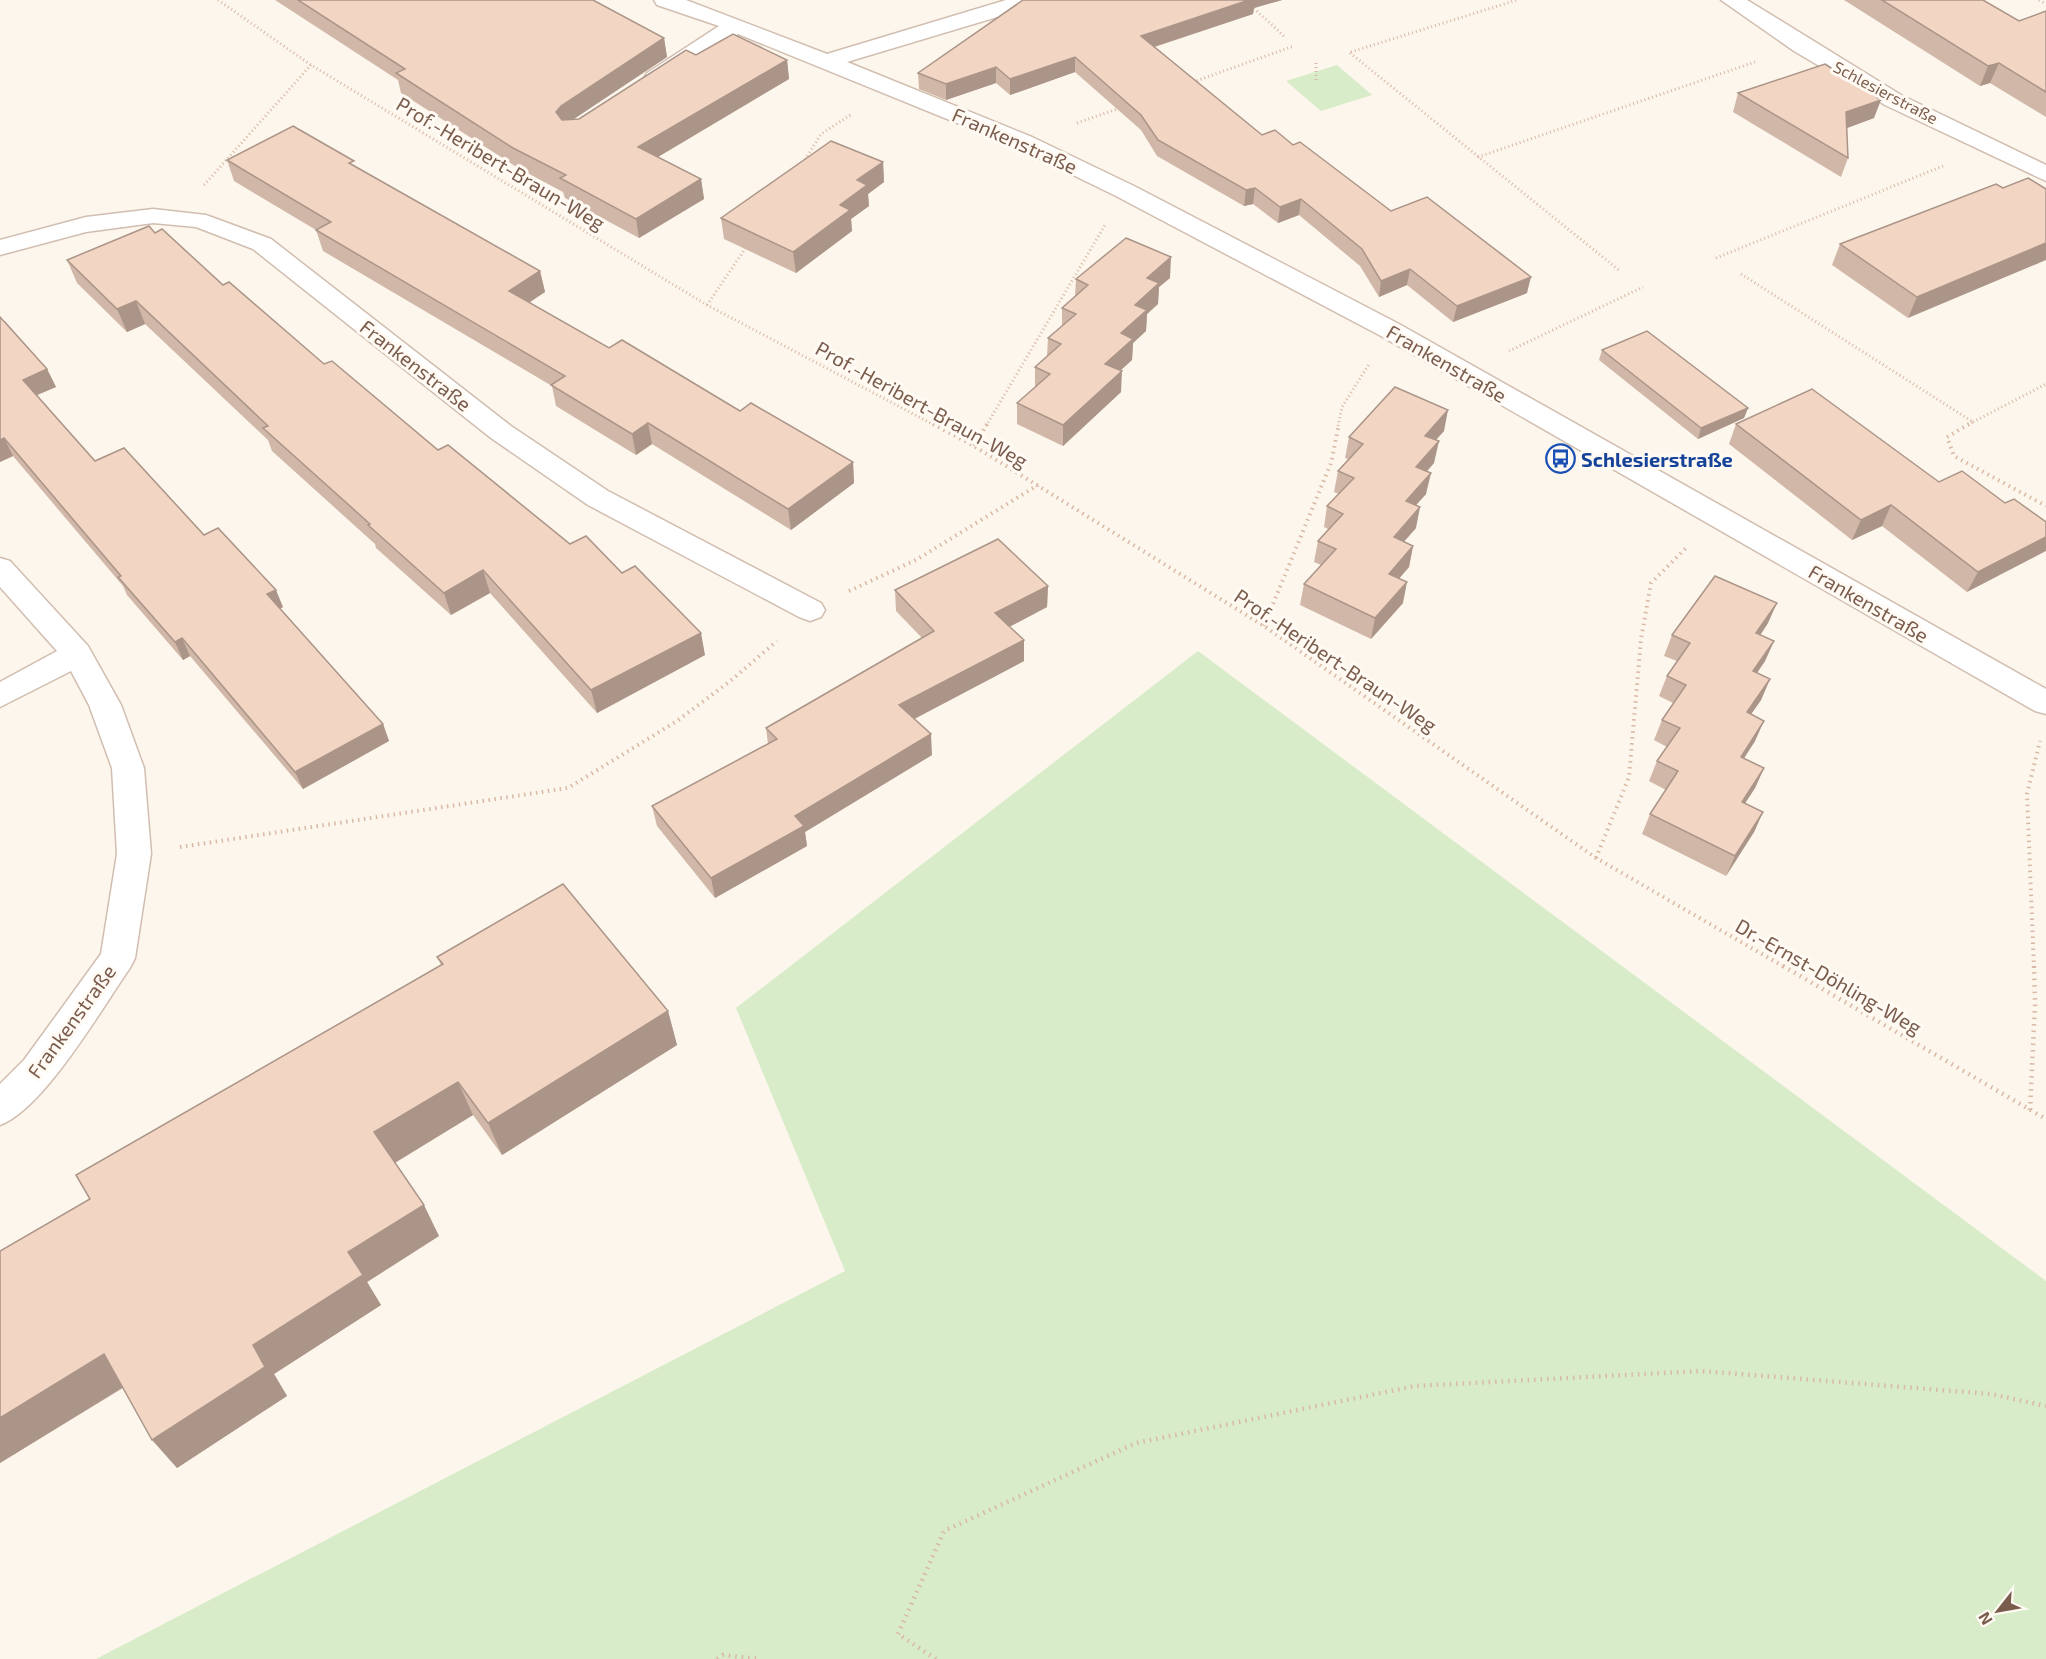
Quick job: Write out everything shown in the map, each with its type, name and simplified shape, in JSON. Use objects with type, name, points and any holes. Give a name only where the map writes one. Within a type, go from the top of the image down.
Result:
[{"type":"street","name":"Frankenstraße","points":[[665,0],[828,61],[1024,142],[1125,191],[1390,330],[2046,703]]},
{"type":"street","points":[[828,61],[1029,0]]},
{"type":"street","name":"Schlesierstraße","points":[[1732,0],[1802,46],[1893,100],[1993,146],[2046,174]]},
{"type":"street","points":[[641,88],[736,25]]},
{"type":"street","name":"Frankenstraße","points":[[0,248],[116,218],[176,216],[220,226],[262,244],[501,432],[598,498],[810,610]]},
{"type":"street","name":"Frankenstraße","points":[[0,568],[77,654],[105,705],[128,768],[134,854],[117,958],[37,1071],[0,1109]]},
{"type":"street","points":[[0,696],[77,654]]},
{"type":"path","name":"Prof.-Heribert-Braun-Weg","points":[[218,0],[311,65],[706,305],[974,446],[1038,485],[1264,626],[1596,858]]},
{"type":"path","points":[[1245,0],[1286,39]]},
{"type":"path","points":[[1517,0],[1350,52],[1620,271]]},
{"type":"path","points":[[2039,0],[2046,4]]},
{"type":"path","points":[[1192,82],[1294,46]]},
{"type":"path","points":[[1477,157],[1802,46]]},
{"type":"path","points":[[1316,63],[1316,81]]},
{"type":"path","points":[[176,216],[311,65]]},
{"type":"path","points":[[796,172],[821,134],[891,87]]},
{"type":"path","points":[[1024,142],[1125,106]]},
{"type":"path","points":[[1716,258],[1993,146]]},
{"type":"path","points":[[974,446],[1125,191]]},
{"type":"path","points":[[706,305],[753,238]]},
{"type":"path","points":[[1740,274],[1973,422]]},
{"type":"path","points":[[1464,373],[1644,287]]},
{"type":"path","points":[[1264,626],[1331,463],[1342,406],[1390,330]]},
{"type":"path","points":[[2046,384],[1947,436],[1954,456],[2046,506]]},
{"type":"path","points":[[916,560],[1038,485]]},
{"type":"path","points":[[1596,858],[1629,777],[1641,639],[1651,583],[1717,516]]},
{"type":"path","points":[[134,854],[568,788],[622,759],[747,669]]},
{"type":"path","points":[[2030,1110],[2035,1005],[2026,794],[2043,731]]},
{"type":"path","name":"Dr.-Ernst-Döhling-Weg","points":[[1596,858],[2046,1119]]},
{"type":"path","points":[[936,1659],[898,1634],[944,1531],[1136,1443],[1415,1386],[1701,1371],[1991,1394],[2046,1406]]},
{"type":"path","points":[[717,1659],[723,1655],[760,1659]]},
{"type":"green space","points":[[1337,65],[1372,95],[1321,111],[1286,81]]},
{"type":"green space","points":[[1198,651],[2046,1281],[2046,1659],[96,1659],[845,1271],[736,1008]]},
{"type":"building","points":[[298,0],[593,0],[664,38],[561,106],[556,112],[562,120],[579,119],[686,50],[696,55],[733,34],[787,60],[638,147],[701,179],[636,219],[560,178],[566,175],[513,148],[396,73],[405,69]]},
{"type":"building","points":[[1023,0],[1249,0],[1141,36],[1262,135],[1275,130],[1293,145],[1300,142],[1391,211],[1427,197],[1531,277],[1457,306],[1410,269],[1381,281],[1362,249],[1301,199],[1280,207],[1255,188],[1246,190],[1158,140],[1141,115],[1075,57],[1010,79],[996,67],[946,84],[918,73]]},
{"type":"building","points":[[1882,0],[1983,0],[2019,21],[2046,11],[2046,92],[1999,63],[1988,66]]},
{"type":"building","points":[[1825,64],[1881,100],[1846,112],[1848,158],[1738,93]]},
{"type":"building","points":[[293,126],[354,161],[349,163],[540,271],[509,291],[609,348],[622,340],[740,411],[751,403],[853,462],[788,509],[648,423],[632,434],[551,385],[565,376],[316,230],[331,222],[227,160]]},
{"type":"building","points":[[831,141],[883,162],[857,180],[867,185],[840,205],[850,210],[793,252],[721,218]]},
{"type":"building","points":[[2028,178],[2046,189],[2046,243],[1917,297],[1840,244],[1996,184],[2003,188]]},
{"type":"building","points":[[149,226],[155,233],[162,229],[223,285],[229,282],[324,364],[332,361],[438,450],[448,445],[570,544],[586,536],[622,573],[635,566],[701,633],[591,690],[483,570],[444,593],[263,428],[268,426],[136,301],[117,309],[67,260]]},
{"type":"building","points":[[1126,238],[1171,257],[1147,278],[1159,283],[1135,305],[1147,310],[1121,333],[1133,339],[1105,364],[1122,371],[1063,425],[1017,403],[1050,374],[1035,367],[1061,344],[1048,338],[1076,314],[1062,308],[1088,285],[1076,279]]},
{"type":"building","points":[[0,317],[47,369],[23,380],[95,461],[124,448],[204,535],[218,528],[276,590],[267,594],[383,724],[295,772],[182,638],[175,642],[118,577],[121,576],[4,438],[0,440]]},
{"type":"building","points":[[1647,331],[1748,408],[1701,428],[1602,350]]},
{"type":"building","points":[[1395,387],[1448,410],[1425,436],[1439,441],[1416,467],[1431,473],[1406,501],[1420,507],[1394,537],[1413,546],[1389,574],[1407,582],[1375,618],[1304,584],[1336,549],[1318,541],[1343,514],[1327,506],[1354,478],[1338,471],[1363,444],[1349,437]]},
{"type":"building","points":[[1812,389],[1939,482],[1962,471],[2005,503],[2014,499],[2046,522],[2046,537],[1978,572],[1891,505],[1861,520],[1736,424]]},
{"type":"building","points":[[998,539],[1048,586],[995,613],[1024,640],[899,705],[931,734],[795,816],[804,826],[711,878],[652,806],[777,739],[766,728],[934,631],[895,590]]},
{"type":"building","points":[[1715,576],[1777,603],[1756,633],[1774,641],[1753,671],[1770,679],[1747,712],[1764,721],[1741,757],[1764,768],[1742,802],[1763,812],[1735,856],[1650,814],[1678,771],[1657,761],[1680,728],[1662,720],[1686,685],[1667,676],[1690,643],[1672,635]]},
{"type":"building","points":[[563,884],[668,1011],[488,1123],[458,1082],[374,1132],[424,1205],[348,1252],[363,1275],[253,1345],[265,1367],[152,1440],[104,1354],[0,1418],[0,1251],[90,1199],[76,1175],[443,964],[437,957]]},
{"type":"place","name":"Schlesierstraße","points":[[1560,459]]}]
